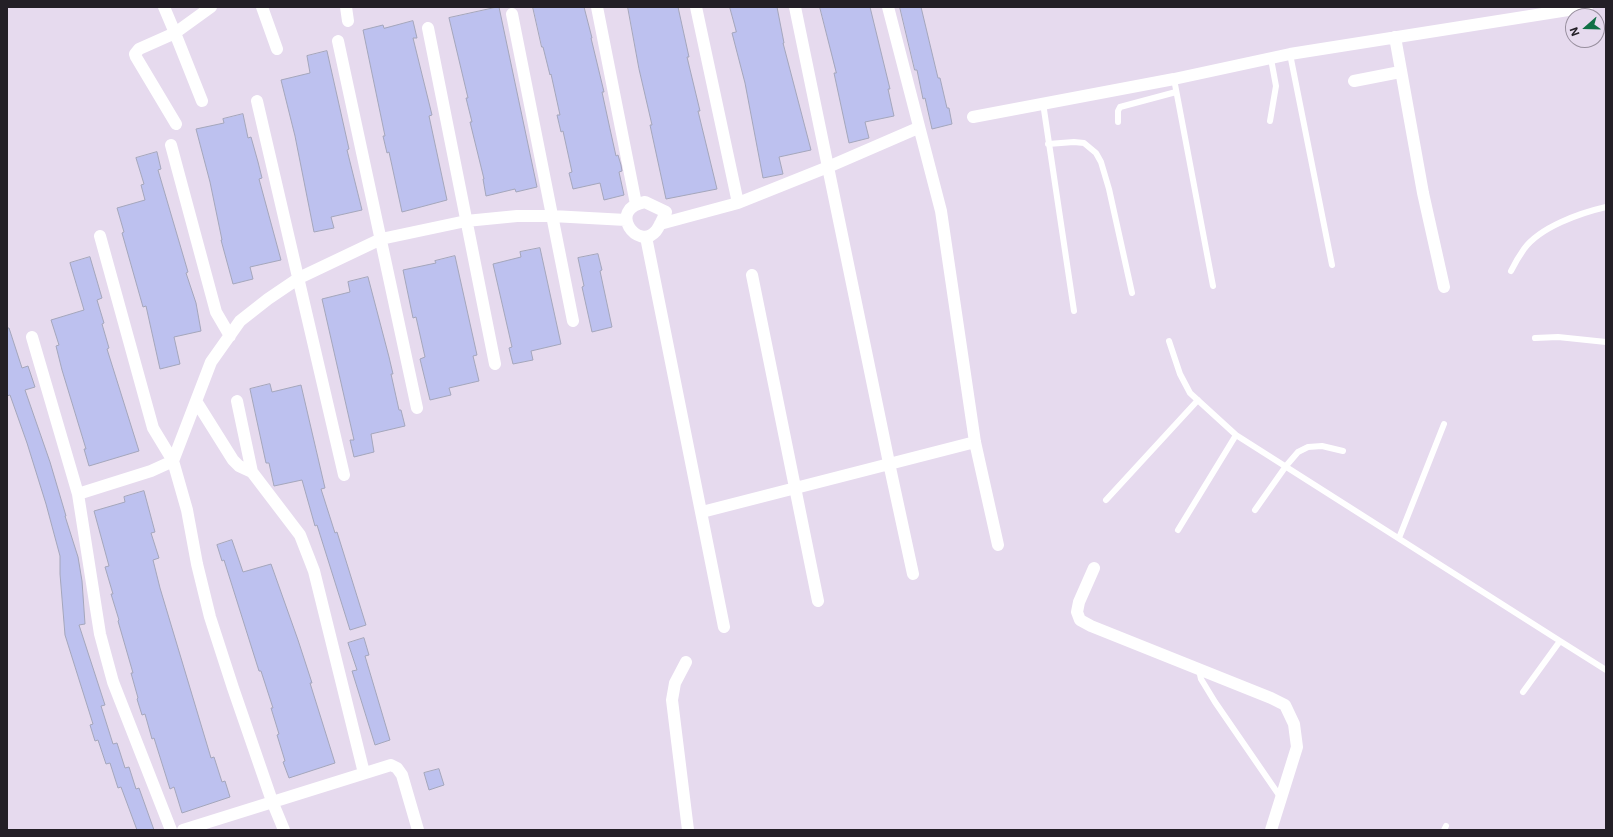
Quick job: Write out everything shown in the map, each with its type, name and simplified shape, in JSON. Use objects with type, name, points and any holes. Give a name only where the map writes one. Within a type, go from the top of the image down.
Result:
[{"type":"street","points":[[164,7],[202,101]]},
{"type":"street","points":[[176,124],[135,54],[139,49],[175,33],[211,7]]},
{"type":"street","points":[[262,7],[277,49]]},
{"type":"street","points":[[346,7],[348,21]]},
{"type":"street","points":[[597,7],[636,204]]},
{"type":"street","points":[[696,7],[738,202]]},
{"type":"street","points":[[795,7],[913,574]]},
{"type":"street","points":[[888,7],[918,128],[941,211],[975,442],[998,545]]},
{"type":"street","points":[[973,117],[1174,79],[1290,54],[1587,7]]},
{"type":"street","points":[[512,14],[573,321]]},
{"type":"street","points":[[428,28],[495,364]]},
{"type":"street","points":[[1395,37],[1400,72],[1423,193],[1444,288]]},
{"type":"street","points":[[338,41],[417,408]]},
{"type":"street","points":[[1354,81],[1400,72]]},
{"type":"street","points":[[257,101],[344,475]]},
{"type":"street","points":[[660,224],[738,202],[828,167],[918,128]]},
{"type":"street","points":[[171,145],[216,312],[230,336]]},
{"type":"street","points":[[645,202],[666,212],[655,232],[646,237],[637,236],[629,229],[626,220],[628,211],[636,204],[645,202]]},
{"type":"street","points":[[78,494],[151,471],[172,461],[211,362],[240,321],[268,299],[299,278],[381,239],[466,221],[517,216],[552,216],[626,220]]},
{"type":"street","points":[[100,236],[153,428],[172,461],[187,510],[196,564],[210,617],[272,801],[284,830]]},
{"type":"street","points":[[646,237],[724,627]]},
{"type":"street","points":[[752,275],[794,489],[818,601]]},
{"type":"street","points":[[32,337],[78,494],[100,634],[113,682],[170,830]]},
{"type":"street","points":[[196,401],[233,460],[240,466],[252,472]]},
{"type":"street","points":[[237,401],[252,472],[300,535],[314,571],[364,773]]},
{"type":"street","points":[[702,512],[975,442]]},
{"type":"street","points":[[1094,568],[1079,602],[1077,612],[1080,620],[1091,626],[1272,698],[1285,705],[1294,724],[1297,747],[1271,830]]},
{"type":"street","points":[[686,662],[674,683],[672,700],[688,830]]},
{"type":"street","points":[[183,830],[391,765],[397,768],[402,775],[418,830]]},
{"type":"lane","points":[[1290,54],[1332,265]]},
{"type":"lane","points":[[1270,121],[1276,86],[1271,58]]},
{"type":"lane","points":[[1174,79],[1213,286]]},
{"type":"lane","points":[[1118,122],[1118,111],[1120,107],[1176,92]]},
{"type":"lane","points":[[1043,103],[1074,311]]},
{"type":"lane","points":[[1048,144],[1074,142],[1084,143],[1096,152],[1101,162],[1109,189],[1132,293]]},
{"type":"lane","points":[[1511,271],[1524,248],[1546,229],[1591,211],[1606,207]]},
{"type":"lane","points":[[1535,338],[1558,337],[1606,342]]},
{"type":"lane","points":[[1169,341],[1180,374],[1190,393],[1236,435],[1606,670]]},
{"type":"lane","points":[[1106,500],[1198,400]]},
{"type":"lane","points":[[1399,538],[1444,424]]},
{"type":"lane","points":[[1178,530],[1236,435]]},
{"type":"lane","points":[[1254,510],[1298,452],[1308,447],[1322,446],[1343,451]]},
{"type":"lane","points":[[1523,692],[1560,641]]},
{"type":"lane","points":[[1199,669],[1201,679],[1214,702],[1281,798]]},
{"type":"building","points":[[499,7],[537,187],[516,192],[515,189],[486,196],[484,179],[470,122],[472,122],[466,98],[468,98],[449,18]]},
{"type":"building","points":[[533,7],[584,7],[604,92],[602,92],[616,156],[618,155],[621,165],[622,171],[619,172],[624,195],[604,200],[600,183],[573,189],[569,173],[572,172],[563,131],[561,132],[557,115],[560,115],[551,74],[550,75],[542,47]]},
{"type":"building","points":[[628,7],[678,7],[689,57],[687,57],[700,111],[698,111],[717,189],[666,199],[650,125],[652,125],[639,69]]},
{"type":"building","points":[[730,7],[777,7],[783,43],[811,150],[779,157],[783,174],[763,178],[745,83],[732,33],[736,32]]},
{"type":"building","points":[[820,7],[870,7],[890,89],[888,89],[894,116],[865,122],[869,138],[849,143],[834,73],[836,73]]},
{"type":"building","points":[[900,7],[921,7],[938,78],[940,78],[952,124],[932,129],[925,98],[923,99],[917,70],[915,70]]},
{"type":"building","points":[[413,21],[417,38],[413,38],[432,115],[429,116],[447,200],[402,212],[389,152],[387,153],[383,136],[385,136],[363,30],[383,25],[384,28]]},
{"type":"building","points":[[327,51],[349,149],[347,150],[362,210],[331,217],[334,228],[314,232],[295,136],[281,80],[310,73],[307,56]]},
{"type":"building","points":[[243,114],[248,138],[251,137],[258,162],[262,178],[259,179],[281,260],[250,267],[253,279],[233,284],[221,240],[210,182],[196,129],[224,123],[223,119]]},
{"type":"building","points":[[157,152],[161,169],[158,170],[188,272],[186,273],[196,303],[201,331],[174,337],[180,364],[160,369],[146,306],[143,307],[122,233],[124,232],[117,208],[145,200],[141,185],[144,184],[136,158]]},
{"type":"building","points":[[540,248],[561,344],[531,351],[533,360],[513,364],[509,348],[512,347],[493,264],[521,257],[520,252]]},
{"type":"building","points":[[598,254],[602,270],[600,271],[612,327],[592,332],[582,287],[584,286],[578,258]]},
{"type":"building","points":[[455,256],[477,355],[473,356],[479,381],[449,388],[451,395],[430,400],[420,359],[425,357],[416,317],[413,318],[403,270],[436,263],[435,261]]},
{"type":"building","points":[[90,257],[102,298],[97,300],[104,323],[102,324],[109,348],[107,349],[139,451],[89,466],[84,449],[86,449],[62,370],[56,346],[59,345],[51,320],[84,310],[70,263]]},
{"type":"building","points":[[368,277],[393,374],[391,374],[399,410],[401,410],[405,426],[371,434],[374,452],[354,457],[350,440],[354,440],[322,299],[350,292],[348,282]]},
{"type":"building","points":[[7,328],[9,328],[22,368],[28,366],[35,387],[25,390],[50,462],[78,557],[82,581],[85,624],[79,625],[105,705],[101,706],[113,744],[117,743],[125,768],[129,767],[136,789],[139,788],[154,830],[137,830],[121,787],[118,788],[110,763],[106,764],[98,740],[95,741],[90,725],[93,724],[65,635],[60,556],[27,443],[10,395],[7,396]]},
{"type":"building","points":[[270,384],[272,392],[301,385],[325,488],[321,489],[335,533],[337,532],[366,625],[350,630],[317,525],[315,526],[302,480],[274,486],[269,463],[266,463],[250,389]]},
{"type":"building","points":[[144,491],[155,532],[151,533],[159,558],[153,560],[160,588],[211,758],[214,757],[222,782],[225,781],[230,797],[182,813],[174,787],[170,789],[154,738],[152,739],[145,714],[142,715],[137,699],[131,673],[133,673],[118,621],[119,620],[111,594],[113,594],[105,567],[109,566],[94,511],[125,502],[124,497]]},
{"type":"building","points":[[232,540],[243,572],[271,564],[312,683],[310,683],[335,763],[289,778],[283,762],[285,761],[277,735],[279,734],[271,708],[273,708],[261,671],[259,671],[224,560],[222,561],[217,545]]},
{"type":"building","points":[[364,638],[369,655],[365,656],[390,740],[375,745],[352,671],[357,670],[348,643]]},
{"type":"building","points":[[439,769],[444,785],[429,790],[424,773]]}]
